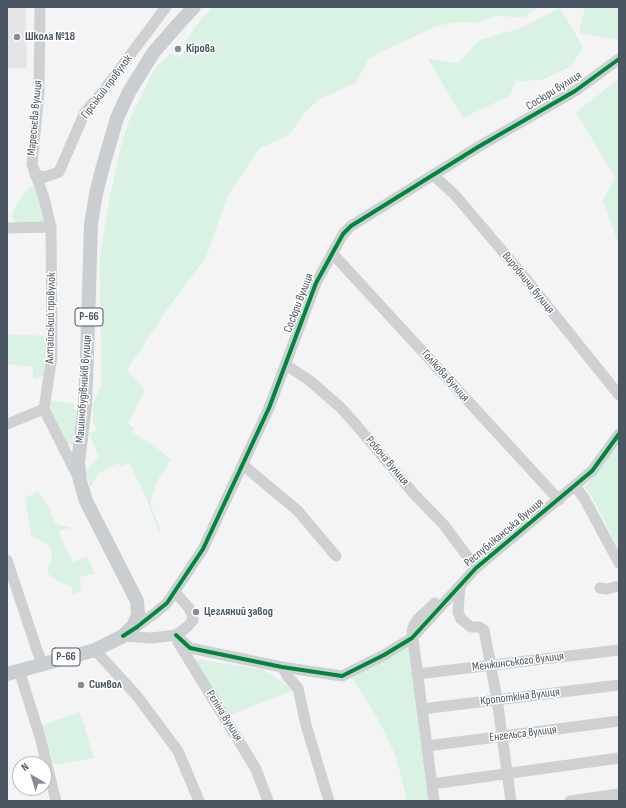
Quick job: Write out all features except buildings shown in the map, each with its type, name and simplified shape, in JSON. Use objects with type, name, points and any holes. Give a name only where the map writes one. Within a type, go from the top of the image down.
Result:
[{"type":"main road","name":"Машинобудівників вулиця","points":[[123,636],[131,630],[136,620],[138,614],[138,601],[86,501],[80,481],[78,463],[85,404],[91,224],[96,194],[117,118],[129,92],[153,53],[194,7]]},
{"type":"main road","name":"Сосюри вулиця","points":[[13,672],[95,650],[123,636]]},
{"type":"street","name":"Маресьєва вулиця","points":[[40,7],[39,93],[32,164],[44,198],[51,227]]},
{"type":"street","name":"Гірський провулок","points":[[35,175],[45,177],[59,172],[85,112],[112,79],[166,7]]},
{"type":"street","name":"Сосюри вулиця","points":[[123,636],[167,603],[202,549],[269,408],[316,283],[342,234],[350,226],[433,175],[575,91],[619,59]]},
{"type":"street","name":"Виробнича вулиця","points":[[433,175],[455,195],[521,273],[619,395]]},
{"type":"street","points":[[7,228],[51,227]]},
{"type":"street","name":"Алтайський провулок","points":[[44,409],[52,356],[51,227]]},
{"type":"street","name":"Голікова вулиця","points":[[332,253],[559,500]]},
{"type":"street","name":"Робоча вулиця","points":[[286,365],[309,380],[340,407],[414,494],[444,525],[476,568]]},
{"type":"street","points":[[7,424],[44,409],[80,481]]},
{"type":"street","name":"Республіканська вулиця","points":[[175,635],[190,648],[282,667],[342,676],[384,655],[412,638],[476,568],[592,471],[619,434]]},
{"type":"street","points":[[242,465],[298,511],[336,556]]},
{"type":"street","points":[[574,486],[584,498],[619,563]]},
{"type":"street","points":[[7,560],[9,576],[43,664]]},
{"type":"street","points":[[460,586],[458,612],[461,619],[472,627],[479,627],[484,630],[492,666],[511,801]]},
{"type":"street","points":[[600,588],[607,589],[619,586]]},
{"type":"street","points":[[123,636],[152,638],[175,635],[187,627],[193,620],[190,608],[175,592]]},
{"type":"street","name":"Рєпіна вулиця","points":[[175,635],[256,769],[268,801]]},
{"type":"street","points":[[412,638],[434,801]]},
{"type":"street","points":[[95,650],[138,696],[178,751],[199,801]]},
{"type":"street","name":"Менжинського вулиця","points":[[417,674],[619,650]]},
{"type":"street","points":[[282,667],[288,677],[298,688],[306,725],[329,801]]},
{"type":"street","points":[[13,672],[40,737],[56,801]]},
{"type":"street","name":"Кропоткіна вулиця","points":[[422,709],[619,685]]},
{"type":"street","name":"Енгельса вулиця","points":[[427,746],[619,721]]},
{"type":"street","points":[[432,784],[619,758]]},
{"type":"street","points":[[570,801],[619,794]]},
{"type":"shaded area","name":"Школа №18","points":[[7,7],[26,7],[27,68],[7,68]]},
{"type":"green space","points":[[212,7],[538,7],[524,17],[495,16],[477,23],[457,22],[436,26],[369,58],[356,83],[321,98],[307,110],[289,135],[260,148],[228,195],[206,257],[170,305],[127,370],[145,390],[128,423],[134,428],[132,432],[171,460],[157,481],[150,503],[161,532],[159,532],[146,497],[129,463],[121,466],[118,463],[99,473],[90,488],[86,471],[99,457],[89,434],[97,430],[93,422],[93,404],[101,387],[100,257],[109,201],[123,138],[131,116],[155,68],[171,53],[179,58],[188,47],[183,45],[201,19]]},
{"type":"green space","points":[[585,7],[619,7],[619,40],[579,33]]},
{"type":"green space","points":[[560,8],[583,47],[571,66],[542,80],[516,81],[509,96],[463,118],[428,59],[458,63],[480,40],[521,28]]},
{"type":"green space","points":[[619,79],[619,245],[603,200],[615,178],[576,112]]},
{"type":"green space","points":[[30,187],[34,187],[44,213],[45,224],[15,223],[12,217],[12,212],[26,190]]},
{"type":"green space","points":[[7,334],[47,336],[49,344],[44,376],[33,379],[33,367],[7,364]]},
{"type":"green space","points":[[47,400],[74,404],[73,410],[77,410],[72,445],[67,444],[46,407]]},
{"type":"green space","points":[[619,445],[619,551],[592,497],[585,487]]},
{"type":"green space","points":[[38,491],[49,506],[54,523],[71,528],[60,530],[61,539],[73,562],[87,556],[95,574],[80,577],[81,590],[73,596],[71,587],[47,573],[52,556],[51,547],[31,535],[25,498]]},
{"type":"green space","points":[[416,641],[439,801],[407,801],[395,754],[379,721],[352,677]]},
{"type":"green space","points":[[193,659],[262,669],[294,690],[230,715]]},
{"type":"green space","points":[[80,712],[94,758],[54,765],[42,725]]},
{"type":"cycle path","points":[[123,636],[137,627],[167,603],[203,549],[269,408],[316,283],[343,234],[351,226],[478,147],[575,91],[619,59]]},
{"type":"cycle path","points":[[176,635],[190,648],[282,667],[342,676],[384,655],[412,638],[476,568],[592,471],[619,434]]},
{"type":"place","name":"Школа №18","points":[[17,37]]},
{"type":"place","name":"Кірова","points":[[178,49]]},
{"type":"place","name":"Цегляний завод","points":[[196,612]]},
{"type":"place","name":"Символ","points":[[81,685]]}]
